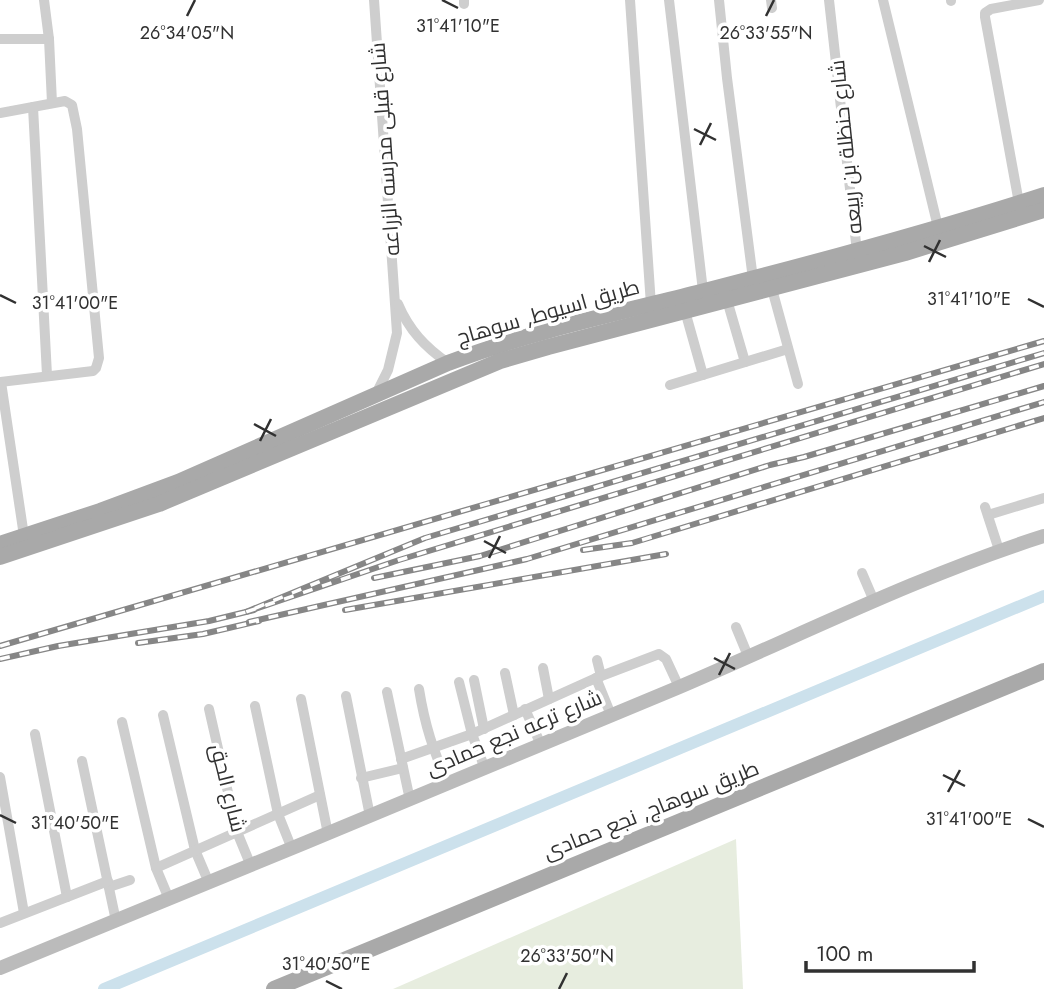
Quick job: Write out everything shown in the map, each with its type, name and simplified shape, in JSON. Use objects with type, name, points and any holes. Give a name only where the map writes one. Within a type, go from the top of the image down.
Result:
[{"type":"main road","name":"طريق اسيوط, سوهاج","points":[[0,544],[178,482],[448,363],[515,340],[858,252],[1044,195]]},
{"type":"main road","name":"طريق اسيوط, سوهاج","points":[[0,557],[159,504],[454,379],[524,353],[905,253],[1044,210]]},
{"type":"main road","points":[[448,363],[454,379]]},
{"type":"main road","name":"طريق سوهاج, نجع حمادى","points":[[274,989],[1044,671]]},
{"type":"street","points":[[44,0],[52,103]]},
{"type":"street","name":"شارع قبلى مدرسه الزراعه","points":[[374,0],[397,333],[388,370],[375,395]]},
{"type":"street","points":[[630,0],[651,305]]},
{"type":"street","points":[[669,0],[704,292]]},
{"type":"street","points":[[719,0],[753,279]]},
{"type":"street","name":"شارع حنظلة بن ربيعه","points":[[829,0],[858,252]]},
{"type":"street","points":[[883,0],[938,228]]},
{"type":"street","points":[[1018,203],[985,13],[1024,1],[1039,0]]},
{"type":"street","points":[[0,39],[49,39]]},
{"type":"street","points":[[0,113],[65,101],[72,105],[99,358],[93,371],[0,382],[24,536]]},
{"type":"street","points":[[33,107],[47,376]]},
{"type":"street","points":[[772,289],[798,384]]},
{"type":"street","name":"شارع قبلى مدرسه الزراعه","points":[[395,297],[415,335],[430,351],[448,363]]},
{"type":"street","points":[[727,300],[745,362]]},
{"type":"street","points":[[685,311],[703,375]]},
{"type":"street","points":[[670,385],[788,349]]},
{"type":"street","points":[[999,550],[986,511],[1044,498]]},
{"type":"street","name":"شارع ترعه نجع حمادى","points":[[0,968],[485,769],[874,601],[999,550],[1044,536]]},
{"type":"street","points":[[862,573],[874,601]]},
{"type":"street","points":[[736,627],[748,656]]},
{"type":"street","points":[[362,778],[659,654],[666,659],[679,687]]},
{"type":"street","points":[[597,660],[599,677],[611,715]]},
{"type":"street","points":[[543,668],[549,699]]},
{"type":"street","points":[[505,673],[514,715]]},
{"type":"street","points":[[474,680],[484,729]]},
{"type":"street","points":[[459,682],[471,734],[485,769]]},
{"type":"street","points":[[419,689],[432,748],[448,784]]},
{"type":"street","points":[[387,692],[410,800]]},
{"type":"street","points":[[346,696],[370,816]]},
{"type":"street","points":[[301,699],[328,834]]},
{"type":"street","points":[[255,706],[278,814],[292,849]]},
{"type":"street","name":"شارع الحق","points":[[209,709],[237,832],[251,866]]},
{"type":"street","points":[[525,709],[541,745]]},
{"type":"street","points":[[163,715],[195,850],[209,883]]},
{"type":"street","points":[[122,722],[156,868],[169,899]]},
{"type":"street","points":[[36,734],[67,897]]},
{"type":"street","points":[[82,761],[116,921]]},
{"type":"street","points":[[0,777],[24,914]]},
{"type":"street","points":[[156,868],[320,795]]},
{"type":"street","points":[[0,923],[67,897],[130,880]]},
{"type":"shaded area","points":[[736,839],[743,989],[393,989]]},
{"type":"waterway","points":[[104,989],[1044,596]]},
{"type":"railway","points":[[0,646],[1044,341]]},
{"type":"railway","points":[[1044,353],[425,538],[246,612],[399,560],[1044,364]]},
{"type":"railway","points":[[374,578],[480,556],[770,465],[1044,386]]},
{"type":"railway","points":[[249,622],[527,559],[1044,402]]},
{"type":"railway","points":[[583,550],[632,543],[1044,418]]},
{"type":"railway","points":[[345,610],[666,554]]},
{"type":"railway","points":[[0,659],[58,646],[209,621],[254,610]]},
{"type":"railway","points":[[138,643],[203,634],[259,621]]}]
